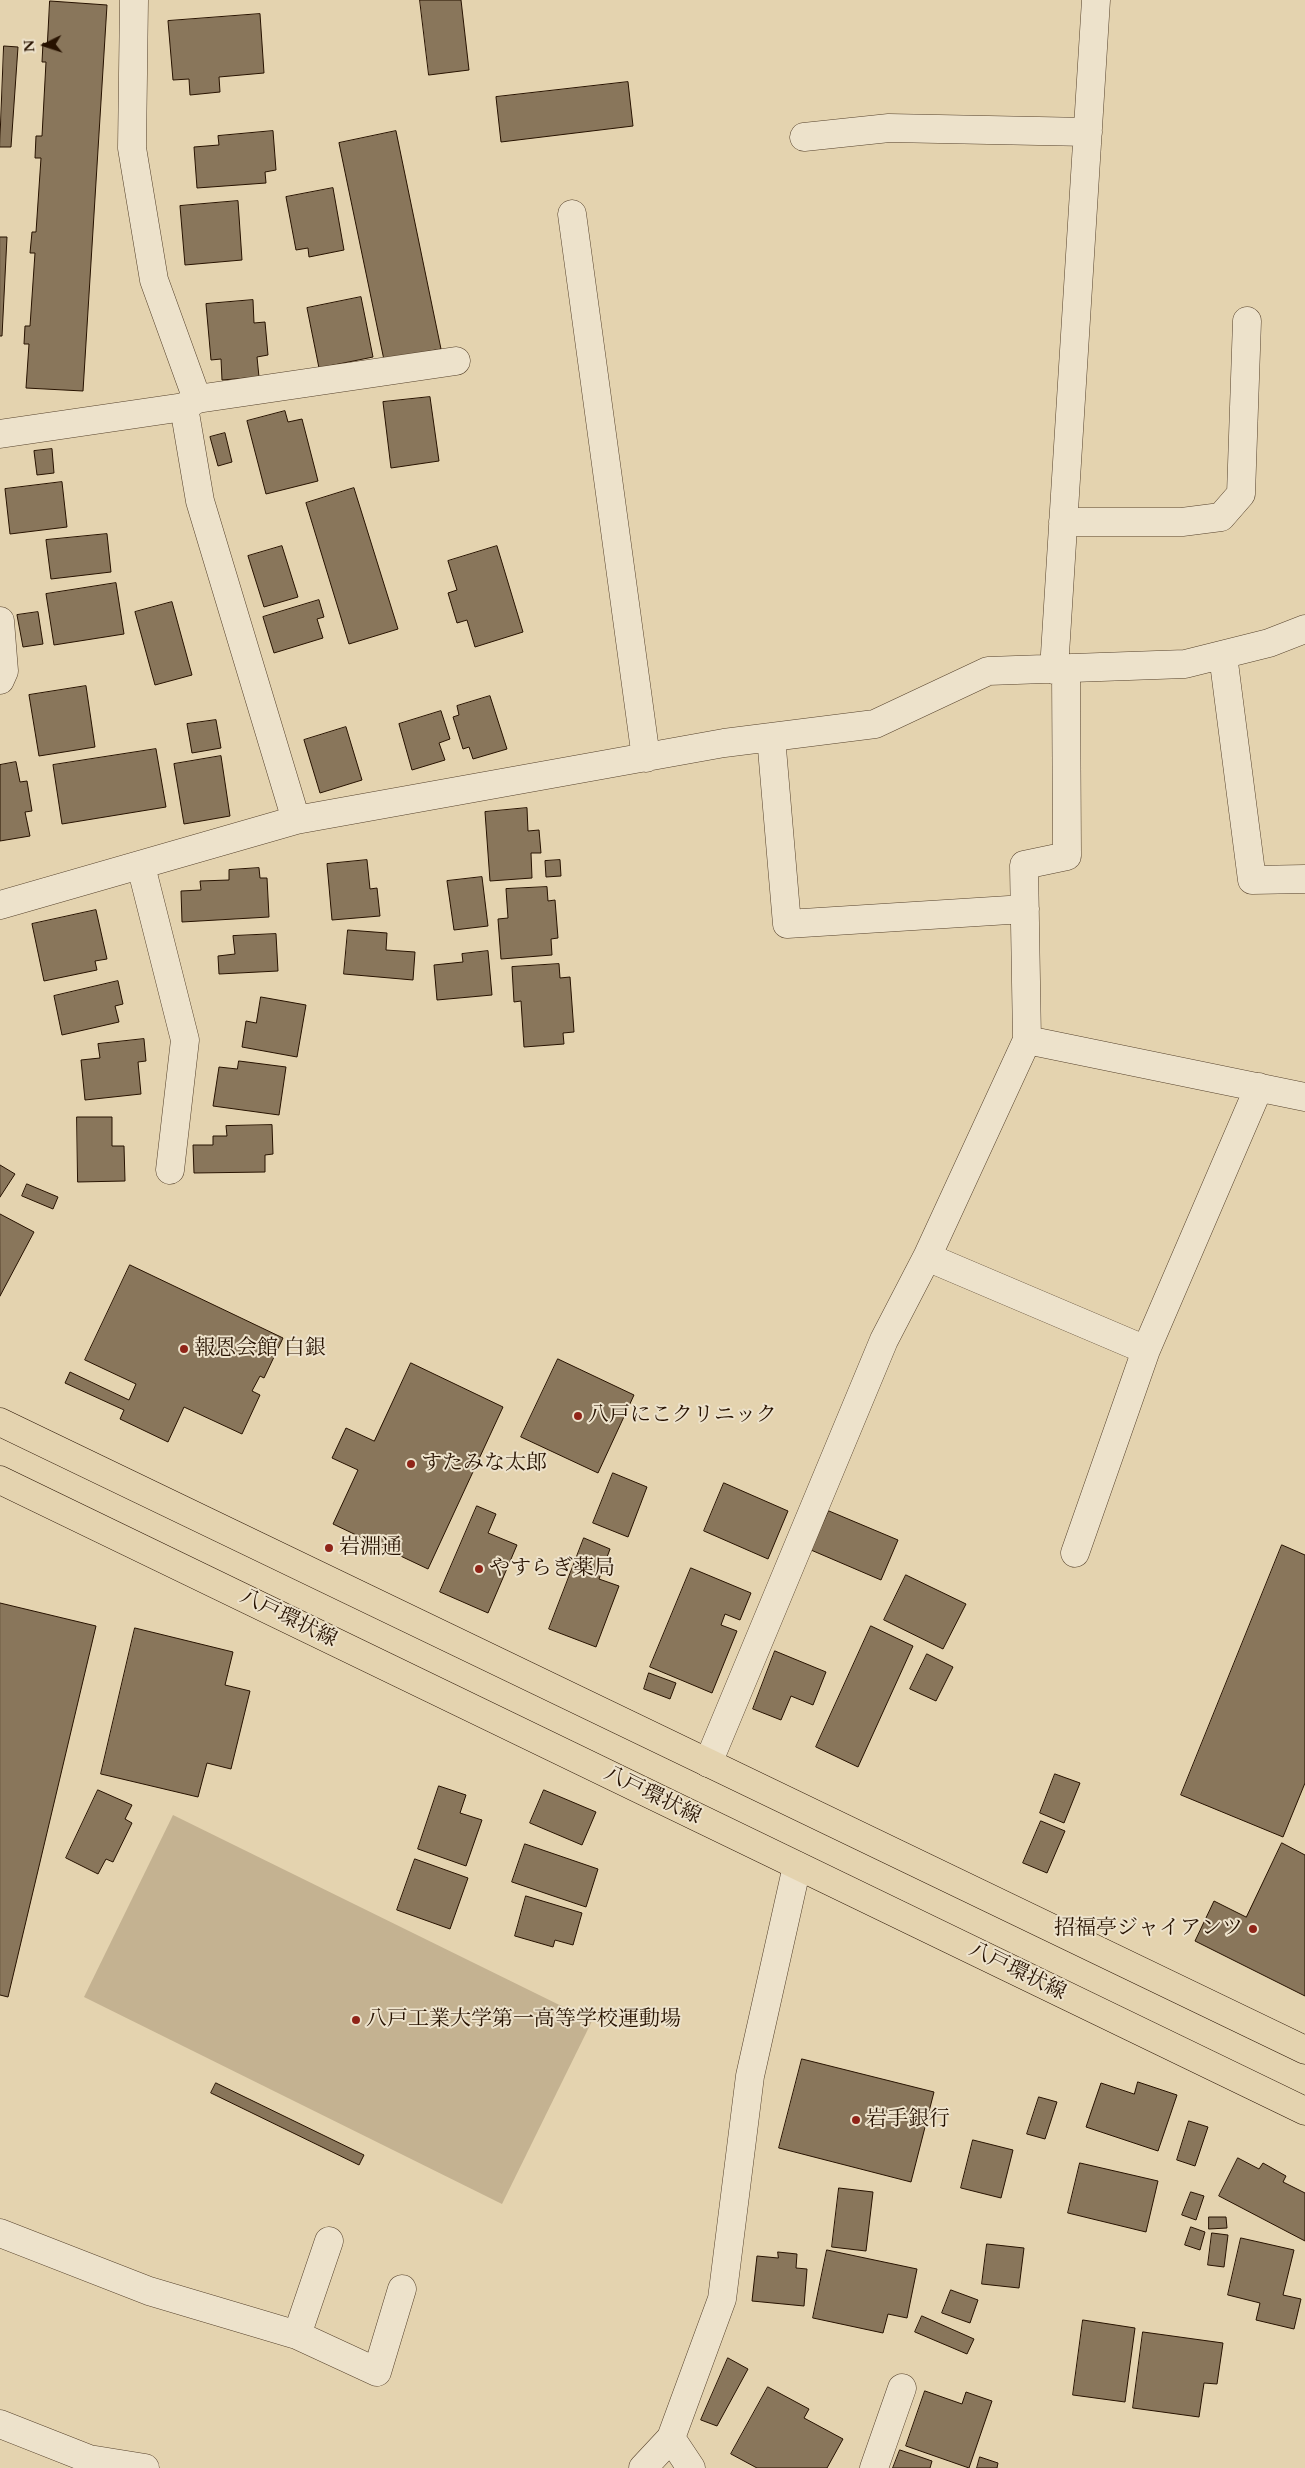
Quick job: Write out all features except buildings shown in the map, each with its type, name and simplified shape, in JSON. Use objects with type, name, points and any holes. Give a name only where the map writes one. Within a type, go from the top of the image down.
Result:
[{"type":"main road","points":[[0,1422],[1305,2050]]},
{"type":"main road","name":"八戸環状線","points":[[0,1480],[1305,2111]]},
{"type":"street","points":[[134,0],[132,148],[154,280],[190,403],[200,501],[296,820]]},
{"type":"street","points":[[708,1763],[884,1340],[927,1258],[1027,1040],[1024,865],[1067,856],[1060,670],[1063,522],[1096,0]]},
{"type":"street","points":[[804,137],[889,128],[1088,132]]},
{"type":"street","points":[[572,214],[646,758]]},
{"type":"street","points":[[1063,522],[1182,522],[1220,517],[1240,494],[1248,321]]},
{"type":"street","points":[[0,434],[456,361]]},
{"type":"street","points":[[0,621],[4,671],[0,680]]},
{"type":"street","points":[[0,905],[296,820],[724,743],[875,724],[988,671],[1060,670],[1184,664],[1269,643],[1305,629]]},
{"type":"street","points":[[1223,655],[1252,880],[1305,879]]},
{"type":"street","points":[[771,737],[787,924],[1025,909]]},
{"type":"street","points":[[141,866],[185,1040],[170,1170]]},
{"type":"street","points":[[1027,1040],[1305,1096]]},
{"type":"street","points":[[1075,1552],[1146,1350],[1258,1087]]},
{"type":"street","points":[[927,1258],[1146,1350]]},
{"type":"street","points":[[643,2468],[671,2438],[722,2299],[750,2076],[797,1866]]},
{"type":"street","points":[[0,2232],[149,2291],[297,2335],[377,2372],[402,2289]]},
{"type":"street","points":[[297,2335],[329,2241]]},
{"type":"street","points":[[874,2468],[902,2388]]},
{"type":"street","points":[[0,2424],[88,2463],[145,2468]]},
{"type":"street","points":[[671,2438],[690,2468]]},
{"type":"shaded area","name":"八戸工業大学第一高等学校運動場","points":[[173,1815],[592,2021],[502,2204],[84,1997]]},
{"type":"place","name":"報恩会館 白銀","points":[[184,1349]]},
{"type":"place","name":"八戸にこクリニック","points":[[578,1416]]},
{"type":"place","name":"すたみな太郎","points":[[411,1464]]},
{"type":"place","name":"岩淵通","points":[[329,1548]]},
{"type":"place","name":"やすらぎ薬局","points":[[479,1569]]},
{"type":"place","name":"招福亭ジャイアンツ","points":[[1253,1929]]},
{"type":"place","name":"八戸工業大学第一高等学校運動場","points":[[356,2020]]},
{"type":"place","name":"岩手銀行","points":[[856,2120]]}]
